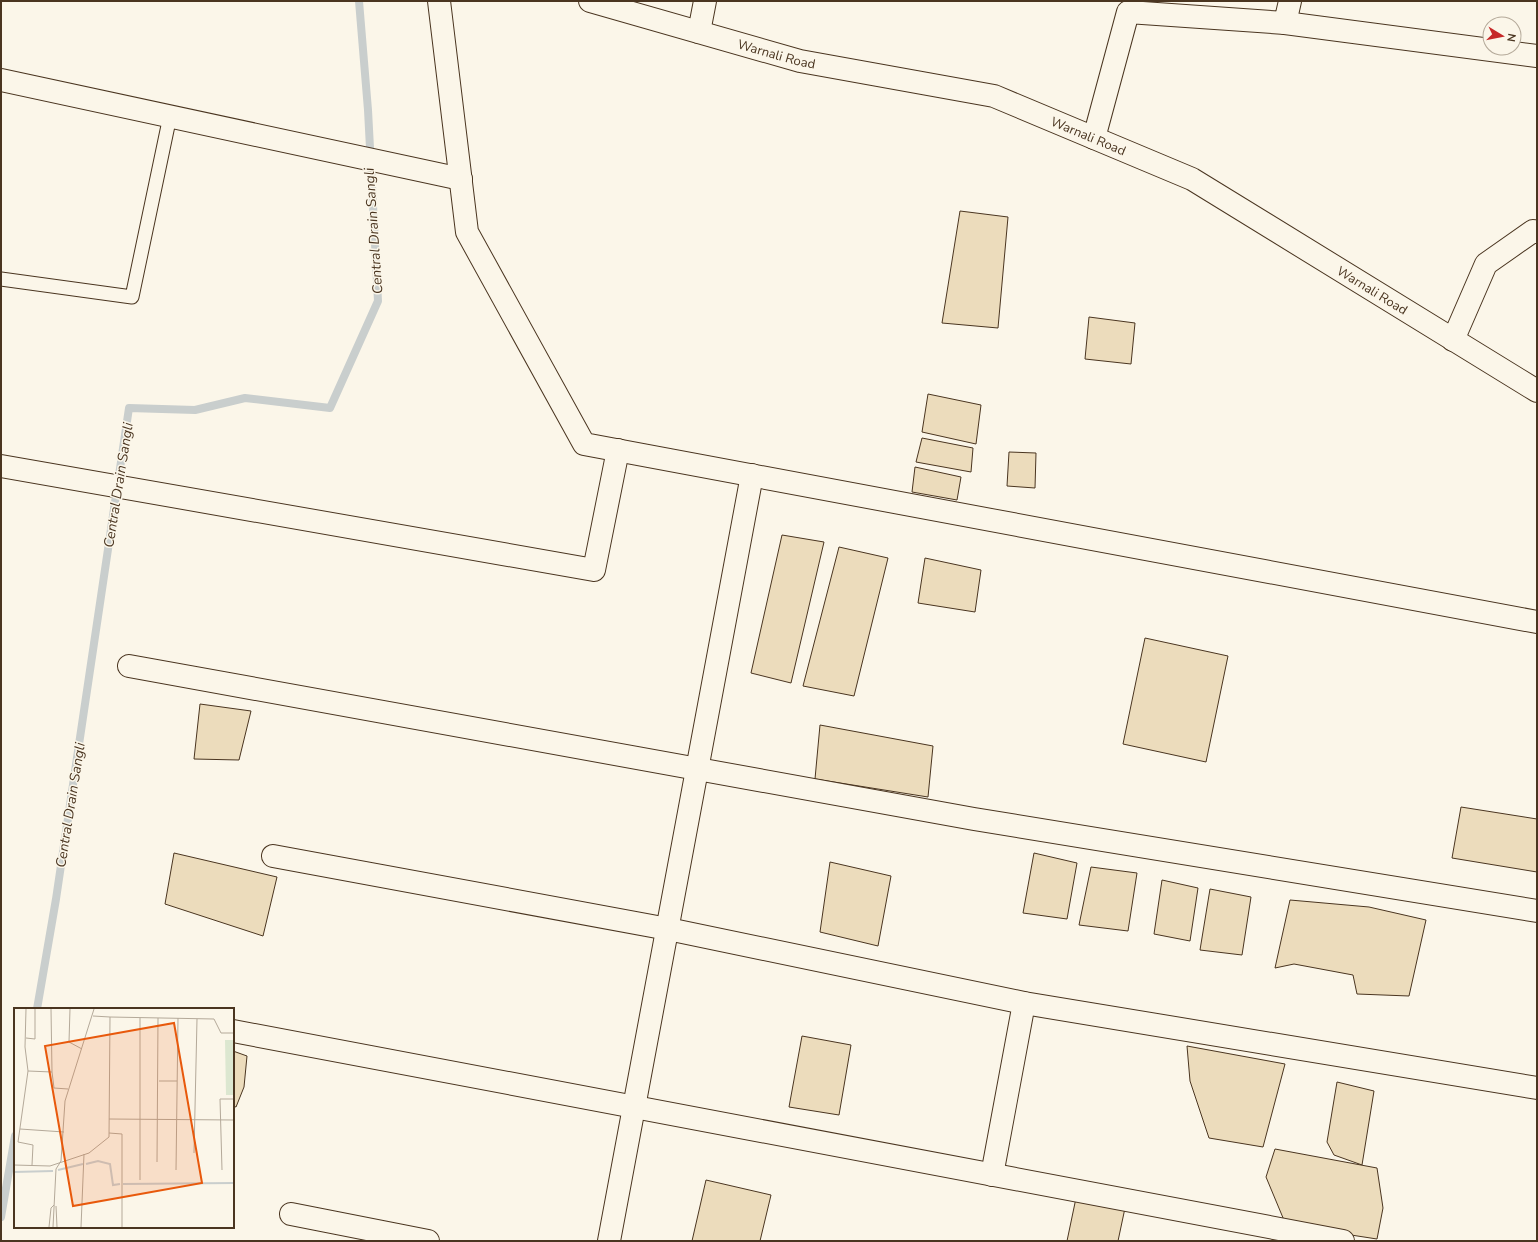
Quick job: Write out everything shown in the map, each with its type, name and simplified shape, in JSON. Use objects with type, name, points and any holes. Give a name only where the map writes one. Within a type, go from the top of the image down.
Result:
[{"type":"street","points":[[438,1],[467,232],[584,444],[1537,622]]},
{"type":"street","name":"Warnali Road","points":[[590,1],[800,61],[994,96],[1192,179],[1537,391]]},
{"type":"street","points":[[699,32],[705,1]]},
{"type":"street","points":[[1285,23],[1290,1]]},
{"type":"street","points":[[1094,138],[1128,12],[1285,23],[1537,56]]},
{"type":"street","points":[[1,80],[461,179]]},
{"type":"street","points":[[1453,340],[1486,264],[1533,231],[1537,232]]},
{"type":"street","points":[[1,466],[594,570],[618,450]]},
{"type":"street","points":[[609,1241],[752,475]]},
{"type":"street","points":[[128,666],[974,819],[1537,911]]},
{"type":"street","points":[[273,856],[668,929],[1024,1003],[1537,1088]]},
{"type":"street","points":[[992,1175],[1024,1003]]},
{"type":"street","points":[[234,1031],[1343,1241]]},
{"type":"street","points":[[291,1214],[428,1241]]},
{"type":"lane","points":[[1,279],[132,297],[170,116]]},
{"type":"building","points":[[960,211],[1008,217],[998,328],[942,323]]},
{"type":"building","points":[[1089,317],[1135,323],[1131,364],[1085,359]]},
{"type":"building","points":[[928,394],[981,405],[976,444],[922,432]]},
{"type":"building","points":[[922,438],[973,448],[971,472],[916,462]]},
{"type":"building","points":[[1009,452],[1036,453],[1035,488],[1007,486]]},
{"type":"building","points":[[915,467],[961,477],[957,500],[912,492]]},
{"type":"building","points":[[782,535],[824,542],[791,683],[751,673]]},
{"type":"building","points":[[839,547],[888,558],[854,696],[803,686]]},
{"type":"building","points":[[925,558],[981,570],[975,612],[918,603]]},
{"type":"building","points":[[1145,638],[1228,656],[1206,762],[1123,744]]},
{"type":"building","points":[[200,704],[251,711],[239,760],[194,759]]},
{"type":"building","points":[[820,725],[933,746],[928,797],[815,779]]},
{"type":"building","points":[[1461,807],[1537,819],[1537,872],[1452,858]]},
{"type":"building","points":[[174,853],[277,877],[263,936],[165,904]]},
{"type":"building","points":[[1034,853],[1077,863],[1067,919],[1023,913]]},
{"type":"building","points":[[830,862],[891,876],[878,946],[820,932]]},
{"type":"building","points":[[1091,867],[1137,873],[1128,931],[1079,925]]},
{"type":"building","points":[[1162,880],[1198,888],[1190,941],[1154,934]]},
{"type":"building","points":[[1210,889],[1251,897],[1242,955],[1200,950]]},
{"type":"building","points":[[1290,900],[1369,907],[1426,920],[1409,996],[1357,994],[1353,975],[1294,964],[1275,968]]},
{"type":"building","points":[[802,1036],[851,1045],[839,1115],[789,1107]]},
{"type":"building","points":[[1187,1046],[1285,1064],[1263,1147],[1209,1138],[1190,1081]]},
{"type":"building","points":[[234,1051],[247,1056],[244,1087],[236,1107],[234,1106]]},
{"type":"building","points":[[1337,1082],[1374,1091],[1362,1165],[1334,1155],[1327,1142]]},
{"type":"building","points":[[1275,1149],[1377,1168],[1383,1208],[1377,1239],[1286,1225],[1266,1177]]},
{"type":"building","points":[[706,1180],[771,1195],[760,1241],[692,1241]]},
{"type":"building","points":[[1076,1198],[1125,1208],[1118,1241],[1067,1241]]},
{"type":"waterway","name":"Central Drain Sangli","points":[[37,1008],[56,899],[129,408],[195,410],[245,398],[330,408],[378,301],[368,110],[359,1]]},
{"type":"waterway","name":"Central Drain Sangli","points":[[1,1217],[14,1142]]}]
